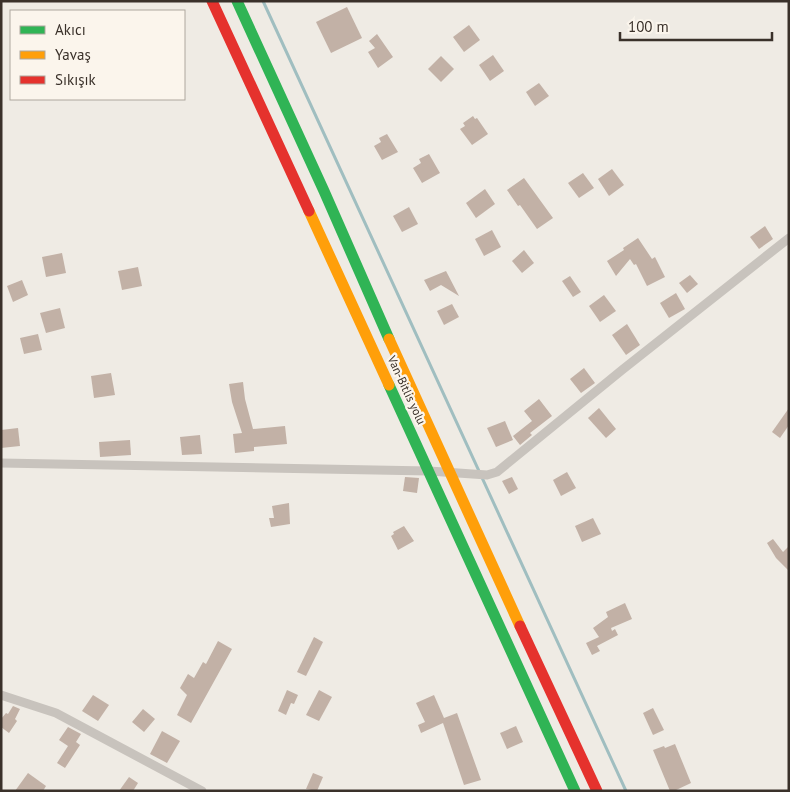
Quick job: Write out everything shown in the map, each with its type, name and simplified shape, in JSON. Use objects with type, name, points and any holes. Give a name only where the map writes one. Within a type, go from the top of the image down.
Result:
[{"type":"highway","name":"Van-Bitlis yolu","points":[[212,1],[575,791]]},
{"type":"highway","name":"Van-Bitlis yolu","points":[[237,1],[324,191],[410,387],[597,791]]},
{"type":"street","points":[[1,462],[429,471],[487,475],[498,472],[622,370],[789,238]]},
{"type":"street","points":[[1,695],[56,712],[202,791]]},
{"type":"building","points":[[347,7],[362,38],[331,53],[316,22]]},
{"type":"building","points":[[469,25],[480,40],[464,52],[453,37]]},
{"type":"building","points":[[377,34],[393,57],[378,68],[368,52],[375,48],[369,41]]},
{"type":"building","points":[[493,55],[504,71],[490,81],[479,65]]},
{"type":"building","points":[[441,56],[454,69],[441,82],[428,69]]},
{"type":"building","points":[[539,83],[549,96],[535,106],[526,92]]},
{"type":"building","points":[[473,116],[475,119],[477,118],[488,134],[472,145],[460,129],[465,126],[463,123]]},
{"type":"building","points":[[387,134],[398,152],[382,160],[374,146],[381,142],[379,138]]},
{"type":"building","points":[[429,154],[440,173],[422,183],[413,168],[421,163],[419,159]]},
{"type":"building","points":[[612,169],[624,185],[609,196],[598,179]]},
{"type":"building","points":[[583,173],[594,188],[579,198],[568,183]]},
{"type":"building","points":[[524,178],[553,218],[537,229],[507,190]]},
{"type":"building","points":[[485,189],[495,204],[476,218],[466,203]]},
{"type":"building","points":[[409,207],[418,224],[402,232],[393,216]]},
{"type":"building","points":[[765,226],[773,239],[759,249],[750,237]]},
{"type":"building","points":[[492,230],[501,247],[484,256],[475,239]]},
{"type":"building","points":[[638,238],[652,259],[655,257],[665,277],[647,286],[636,264],[634,265],[630,259],[616,276],[607,261]]},
{"type":"building","points":[[524,250],[534,263],[522,273],[512,261]]},
{"type":"building","points":[[62,253],[66,273],[46,277],[42,257]]},
{"type":"building","points":[[138,267],[142,286],[122,290],[118,271]]},
{"type":"building","points":[[446,271],[459,296],[441,285],[430,291],[424,280]]},
{"type":"building","points":[[690,275],[698,284],[687,293],[679,283]]},
{"type":"building","points":[[570,276],[581,292],[573,297],[562,281]]},
{"type":"building","points":[[22,280],[28,295],[13,302],[7,286]]},
{"type":"building","points":[[676,293],[685,309],[669,318],[660,303]]},
{"type":"building","points":[[604,295],[616,311],[600,322],[589,306]]},
{"type":"building","points":[[452,304],[459,317],[444,325],[437,311]]},
{"type":"building","points":[[60,308],[65,328],[46,333],[40,313]]},
{"type":"building","points":[[627,324],[640,345],[626,355],[612,335]]},
{"type":"building","points":[[38,334],[42,350],[24,354],[20,338]]},
{"type":"building","points":[[584,368],[595,383],[581,393],[570,379]]},
{"type":"building","points":[[111,373],[115,395],[94,398],[91,376]]},
{"type":"building","points":[[243,382],[245,399],[253,429],[285,426],[287,444],[254,447],[254,451],[235,453],[233,434],[242,433],[232,402],[229,384]]},
{"type":"building","points":[[539,399],[552,416],[530,433],[532,435],[520,445],[513,436],[532,421],[524,411]]},
{"type":"building","points":[[599,408],[616,429],[606,438],[588,418]]},
{"type":"building","points":[[789,408],[789,425],[780,438],[772,432]]},
{"type":"building","points":[[505,421],[513,440],[496,447],[487,428]]},
{"type":"building","points":[[18,428],[20,446],[1,448],[1,430]]},
{"type":"building","points":[[200,435],[202,454],[182,455],[180,437]]},
{"type":"building","points":[[130,440],[131,455],[100,457],[99,442]]},
{"type":"building","points":[[567,472],[576,488],[561,496],[553,480]]},
{"type":"building","points":[[405,477],[419,478],[417,493],[403,491]]},
{"type":"building","points":[[512,477],[518,489],[509,494],[502,481]]},
{"type":"building","points":[[289,503],[290,524],[271,527],[269,518],[274,518],[272,506]]},
{"type":"building","points":[[593,518],[601,534],[582,542],[575,526]]},
{"type":"building","points":[[404,526],[414,541],[398,550],[391,536],[394,534],[393,532]]},
{"type":"building","points":[[773,539],[783,552],[789,546],[789,571],[776,558],[767,543]]},
{"type":"building","points":[[625,603],[632,619],[611,628],[612,631],[615,629],[618,635],[597,646],[600,651],[592,655],[586,643],[599,637],[593,628],[608,617],[606,612]]},
{"type":"building","points":[[314,637],[323,642],[306,676],[297,672]]},
{"type":"building","points":[[218,641],[232,649],[191,723],[177,715],[187,695],[180,688],[188,674],[194,678],[203,662],[206,664]]},
{"type":"building","points":[[287,690],[298,695],[294,704],[291,703],[286,715],[278,711]]},
{"type":"building","points":[[319,690],[332,697],[319,721],[306,715]]},
{"type":"building","points":[[93,695],[109,705],[98,721],[82,711]]},
{"type":"building","points":[[434,695],[444,718],[457,713],[481,780],[464,785],[443,723],[421,733],[418,725],[425,722],[416,703]]},
{"type":"building","points":[[13,706],[20,709],[15,719],[17,721],[9,733],[1,727],[1,719],[6,713],[8,714]]},
{"type":"building","points":[[653,708],[664,730],[653,735],[643,713]]},
{"type":"building","points":[[143,709],[155,719],[144,732],[132,722]]},
{"type":"building","points":[[516,726],[523,742],[507,749],[500,733]]},
{"type":"building","points":[[68,727],[81,734],[76,742],[80,745],[65,768],[57,763],[68,746],[59,740]]},
{"type":"building","points":[[162,731],[180,741],[167,763],[150,754]]},
{"type":"building","points":[[675,744],[691,783],[670,791],[653,750]]},
{"type":"building","points":[[28,773],[46,786],[43,791],[15,791]]},
{"type":"building","points":[[313,773],[323,777],[317,791],[306,789]]},
{"type":"building","points":[[129,777],[138,783],[133,791],[119,791]]},
{"type":"waterway","points":[[263,1],[626,791]]},
{"type":"traffic: fast","points":[[237,1],[389,339]]},
{"type":"traffic: fast","points":[[389,385],[575,791]]},
{"type":"traffic: slow","points":[[309,211],[389,385]]},
{"type":"traffic: slow","points":[[389,339],[520,626]]},
{"type":"traffic: jam","points":[[212,1],[309,211]]},
{"type":"traffic: jam","points":[[520,626],[597,791]]}]
